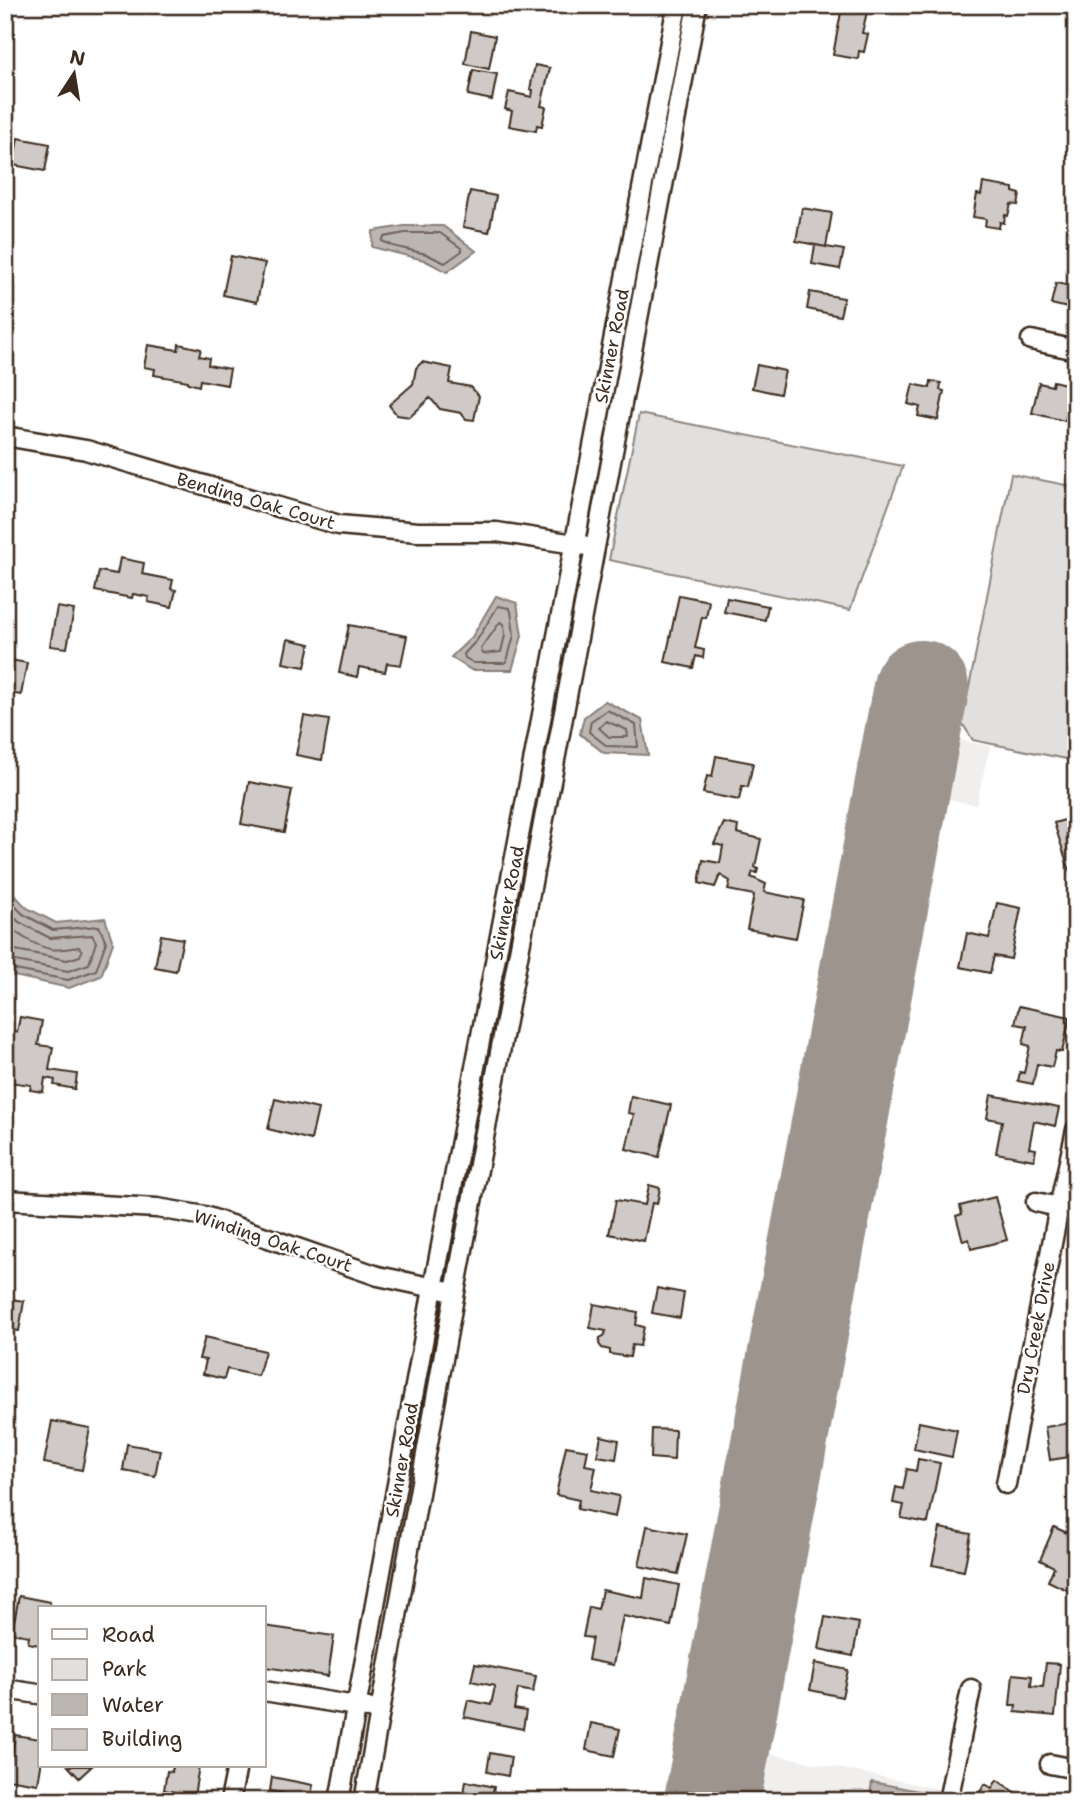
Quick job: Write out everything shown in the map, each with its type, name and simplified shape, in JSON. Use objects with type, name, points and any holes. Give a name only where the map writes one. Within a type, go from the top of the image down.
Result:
[{"type":"street","name":"Skinner Road","points":[[339,1801],[433,1288],[677,5]]},
{"type":"street","name":"Skinner Road","points":[[364,1801],[455,1292],[697,5]]},
{"type":"street","points":[[658,104],[678,107]]},
{"type":"street","points":[[1031,340],[1076,350]]},
{"type":"street","name":"Bending Oak Court","points":[[5,436],[86,450],[339,525],[497,533],[595,548]]},
{"type":"street","name":"Dry Creek Drive","points":[[1006,1484],[1067,1209],[1076,1130]]},
{"type":"street","name":"Winding Oak Court","points":[[5,1200],[157,1208],[205,1216],[378,1276],[455,1292]]},
{"type":"street","points":[[1036,1202],[1067,1209]]},
{"type":"street","points":[[5,1689],[38,1694]]},
{"type":"street","points":[[948,1801],[971,1689]]},
{"type":"street","points":[[266,1691],[380,1710]]},
{"type":"street","points":[[1050,1763],[1076,1769]]},
{"type":"street","points":[[230,1801],[237,1768]]},
{"type":"shaded area","points":[[902,674],[952,685],[943,737],[990,746],[976,805],[931,795],[751,1750],[940,1789],[938,1801],[687,1801]]},
{"type":"green space","points":[[639,414],[903,466],[850,610],[609,560]]},
{"type":"green space","points":[[1011,474],[1076,487],[1076,761],[973,740],[962,723]]},
{"type":"water","points":[[404,226],[443,226],[476,251],[447,272],[424,260],[372,247],[373,231]]},
{"type":"water","points":[[496,596],[517,603],[522,636],[512,670],[471,670],[451,657],[472,637]]},
{"type":"water","points":[[605,701],[642,720],[648,755],[604,753],[580,734],[584,717]]},
{"type":"water","points":[[5,885],[27,908],[56,923],[105,918],[113,943],[101,976],[69,988],[5,974]]},
{"type":"water","points":[[872,1782],[929,1793],[927,1801],[869,1801]]},
{"type":"building","points":[[842,7],[867,12],[862,33],[868,34],[864,52],[859,51],[858,59],[833,55]]},
{"type":"building","points":[[471,31],[495,36],[489,69],[465,64]]},
{"type":"building","points":[[535,65],[550,68],[541,106],[546,107],[542,126],[537,125],[536,131],[509,126],[512,111],[505,109],[509,92],[532,97],[533,90],[530,89]]},
{"type":"building","points":[[473,70],[497,74],[492,100],[468,95]]},
{"type":"building","points":[[18,138],[50,144],[45,171],[13,165]]},
{"type":"building","points":[[983,183],[1013,188],[1013,192],[1020,194],[1018,205],[1011,204],[1008,216],[1005,215],[1004,223],[1000,222],[999,228],[985,226],[986,219],[973,217],[977,194],[981,195]]},
{"type":"building","points":[[470,191],[496,196],[489,232],[463,227]]},
{"type":"building","points":[[802,208],[832,213],[826,247],[796,241]]},
{"type":"building","points":[[815,245],[844,250],[840,269],[812,264]]},
{"type":"building","points":[[231,256],[265,263],[257,302],[223,295]]},
{"type":"building","points":[[1056,283],[1076,287],[1076,310],[1051,304]]},
{"type":"building","points":[[810,292],[844,298],[840,316],[807,309]]},
{"type":"building","points":[[179,344],[201,349],[199,356],[209,358],[208,365],[230,369],[227,385],[200,380],[199,386],[188,381],[154,375],[155,369],[144,367],[148,345],[178,350]]},
{"type":"building","points":[[422,362],[452,368],[449,383],[471,387],[479,396],[474,420],[466,419],[461,413],[440,409],[430,398],[410,417],[397,415],[389,405],[413,384],[416,368]]},
{"type":"building","points":[[757,365],[785,371],[780,394],[752,388]]},
{"type":"building","points":[[931,381],[941,383],[940,390],[944,391],[938,420],[918,416],[920,407],[908,404],[913,384],[930,388]]},
{"type":"building","points":[[1053,381],[1074,386],[1065,421],[1032,413],[1039,383],[1052,386]]},
{"type":"building","points":[[120,558],[144,563],[142,574],[173,580],[171,589],[176,590],[172,607],[148,602],[149,597],[133,594],[132,598],[95,591],[99,571],[117,574]]},
{"type":"building","points":[[679,595],[709,601],[706,618],[702,617],[695,648],[704,650],[703,658],[696,656],[693,668],[665,662]]},
{"type":"building","points":[[727,598],[768,606],[765,620],[724,612]]},
{"type":"building","points":[[57,607],[74,610],[67,648],[50,646]]},
{"type":"building","points":[[349,625],[407,636],[401,665],[387,663],[385,672],[359,667],[357,677],[339,673]]},
{"type":"building","points":[[288,639],[310,644],[305,667],[283,663]]},
{"type":"building","points":[[5,659],[27,663],[21,695],[5,692]]},
{"type":"building","points":[[304,716],[329,720],[322,760],[296,755]]},
{"type":"building","points":[[716,756],[753,763],[748,787],[742,786],[739,800],[703,793],[707,776],[712,777]]},
{"type":"building","points":[[249,782],[292,790],[284,832],[241,824]]},
{"type":"building","points":[[1068,819],[1072,831],[1076,830],[1076,870],[1070,872],[1054,823]]},
{"type":"building","points":[[724,823],[738,826],[737,833],[761,839],[755,867],[758,869],[757,873],[753,872],[751,877],[766,884],[764,892],[804,900],[796,938],[747,929],[754,895],[728,890],[730,881],[720,875],[715,887],[699,883],[703,860],[720,863],[723,846],[714,844]]},
{"type":"building","points":[[997,903],[1021,908],[1011,959],[994,956],[990,973],[960,967],[967,933],[989,938]]},
{"type":"building","points":[[161,935],[183,939],[176,971],[155,967]]},
{"type":"building","points":[[1019,1006],[1070,1017],[1062,1052],[1056,1051],[1052,1067],[1037,1064],[1033,1084],[1018,1081],[1020,1072],[1024,1073],[1030,1046],[1023,1044],[1027,1026],[1015,1024]]},
{"type":"building","points":[[20,1017],[42,1021],[38,1045],[53,1047],[49,1070],[77,1074],[75,1089],[54,1085],[55,1080],[45,1078],[43,1092],[30,1090],[31,1085],[10,1082],[9,1086],[5,1085],[5,1030],[17,1032]]},
{"type":"building","points":[[991,1095],[1059,1108],[1055,1126],[1034,1121],[1029,1148],[1036,1149],[1034,1160],[996,1153],[1002,1121],[987,1118]]},
{"type":"building","points":[[631,1096],[671,1105],[659,1157],[626,1149],[634,1114],[628,1113]]},
{"type":"building","points":[[275,1099],[318,1109],[311,1140],[268,1129]]},
{"type":"building","points":[[649,1185],[660,1188],[657,1204],[652,1203],[644,1241],[609,1234],[616,1200],[645,1205]]},
{"type":"building","points":[[995,1197],[1007,1240],[971,1249],[969,1239],[963,1241],[956,1216],[962,1214],[960,1206]]},
{"type":"building","points":[[657,1288],[684,1293],[680,1318],[652,1313]]},
{"type":"building","points":[[5,1298],[24,1301],[19,1331],[8,1329],[7,1339]]},
{"type":"building","points":[[594,1304],[638,1312],[636,1325],[644,1327],[640,1346],[632,1345],[630,1357],[610,1354],[610,1350],[599,1344],[606,1331],[590,1328]]},
{"type":"building","points":[[205,1337],[265,1351],[258,1376],[227,1369],[224,1379],[203,1374],[206,1360],[199,1359]]},
{"type":"building","points":[[52,1421],[90,1428],[82,1470],[44,1463]]},
{"type":"building","points":[[919,1422],[957,1430],[952,1457],[914,1449]]},
{"type":"building","points":[[1076,1422],[1076,1456],[1050,1460],[1045,1427]]},
{"type":"building","points":[[652,1429],[675,1430],[674,1460],[651,1458]]},
{"type":"building","points":[[601,1436],[619,1440],[616,1459],[597,1456]]},
{"type":"building","points":[[127,1444],[160,1450],[155,1476],[123,1470]]},
{"type":"building","points":[[566,1446],[588,1450],[585,1465],[596,1467],[591,1490],[619,1496],[615,1517],[577,1509],[579,1500],[556,1495]]},
{"type":"building","points":[[918,1459],[940,1463],[928,1523],[901,1518],[904,1505],[893,1503],[896,1487],[903,1489],[907,1469],[916,1471]]},
{"type":"building","points":[[647,1526],[687,1534],[678,1574],[639,1566]]},
{"type":"building","points":[[1054,1527],[1076,1537],[1076,1572],[1067,1590],[1048,1581],[1054,1567],[1040,1560]]},
{"type":"building","points":[[940,1528],[971,1534],[964,1571],[932,1565]]},
{"type":"building","points":[[646,1578],[679,1585],[671,1626],[623,1616],[613,1665],[588,1660],[592,1638],[583,1637],[589,1607],[598,1609],[602,1590],[643,1598]]},
{"type":"building","points":[[19,1596],[50,1602],[49,1606],[38,1606],[38,1645],[28,1643],[29,1636],[12,1633]]},
{"type":"building","points":[[5,1601],[13,1603],[5,1645]]},
{"type":"building","points":[[825,1617],[859,1623],[853,1656],[819,1649]]},
{"type":"building","points":[[266,1626],[334,1636],[328,1676],[266,1667]]},
{"type":"building","points":[[815,1663],[848,1670],[842,1697],[810,1690]]},
{"type":"building","points":[[1046,1663],[1060,1664],[1055,1716],[1015,1712],[1016,1705],[1010,1705],[1013,1674],[1032,1676],[1031,1686],[1043,1687]]},
{"type":"building","points":[[475,1664],[536,1676],[533,1692],[518,1689],[514,1709],[526,1711],[523,1729],[464,1717],[468,1700],[491,1705],[495,1686],[471,1681]]},
{"type":"building","points":[[5,1722],[12,1724],[6,1759],[5,1759]]},
{"type":"building","points":[[591,1723],[620,1729],[614,1756],[586,1750]]},
{"type":"building","points":[[15,1735],[38,1739],[38,1768],[41,1768],[38,1784],[7,1779]]},
{"type":"building","points":[[490,1753],[511,1757],[508,1776],[487,1772]]},
{"type":"building","points":[[70,1768],[90,1768],[79,1778]]},
{"type":"building","points":[[173,1768],[199,1768],[194,1796],[164,1790],[167,1771],[172,1772]]},
{"type":"building","points":[[272,1777],[313,1785],[310,1801],[281,1801],[283,1793],[270,1791]]},
{"type":"building","points":[[997,1780],[1016,1793],[1011,1801],[974,1801],[985,1784],[992,1788]]},
{"type":"building","points":[[466,1781],[494,1787],[493,1792],[503,1794],[502,1801],[463,1800]]},
{"type":"runway","points":[[712,1801],[921,688]]}]
